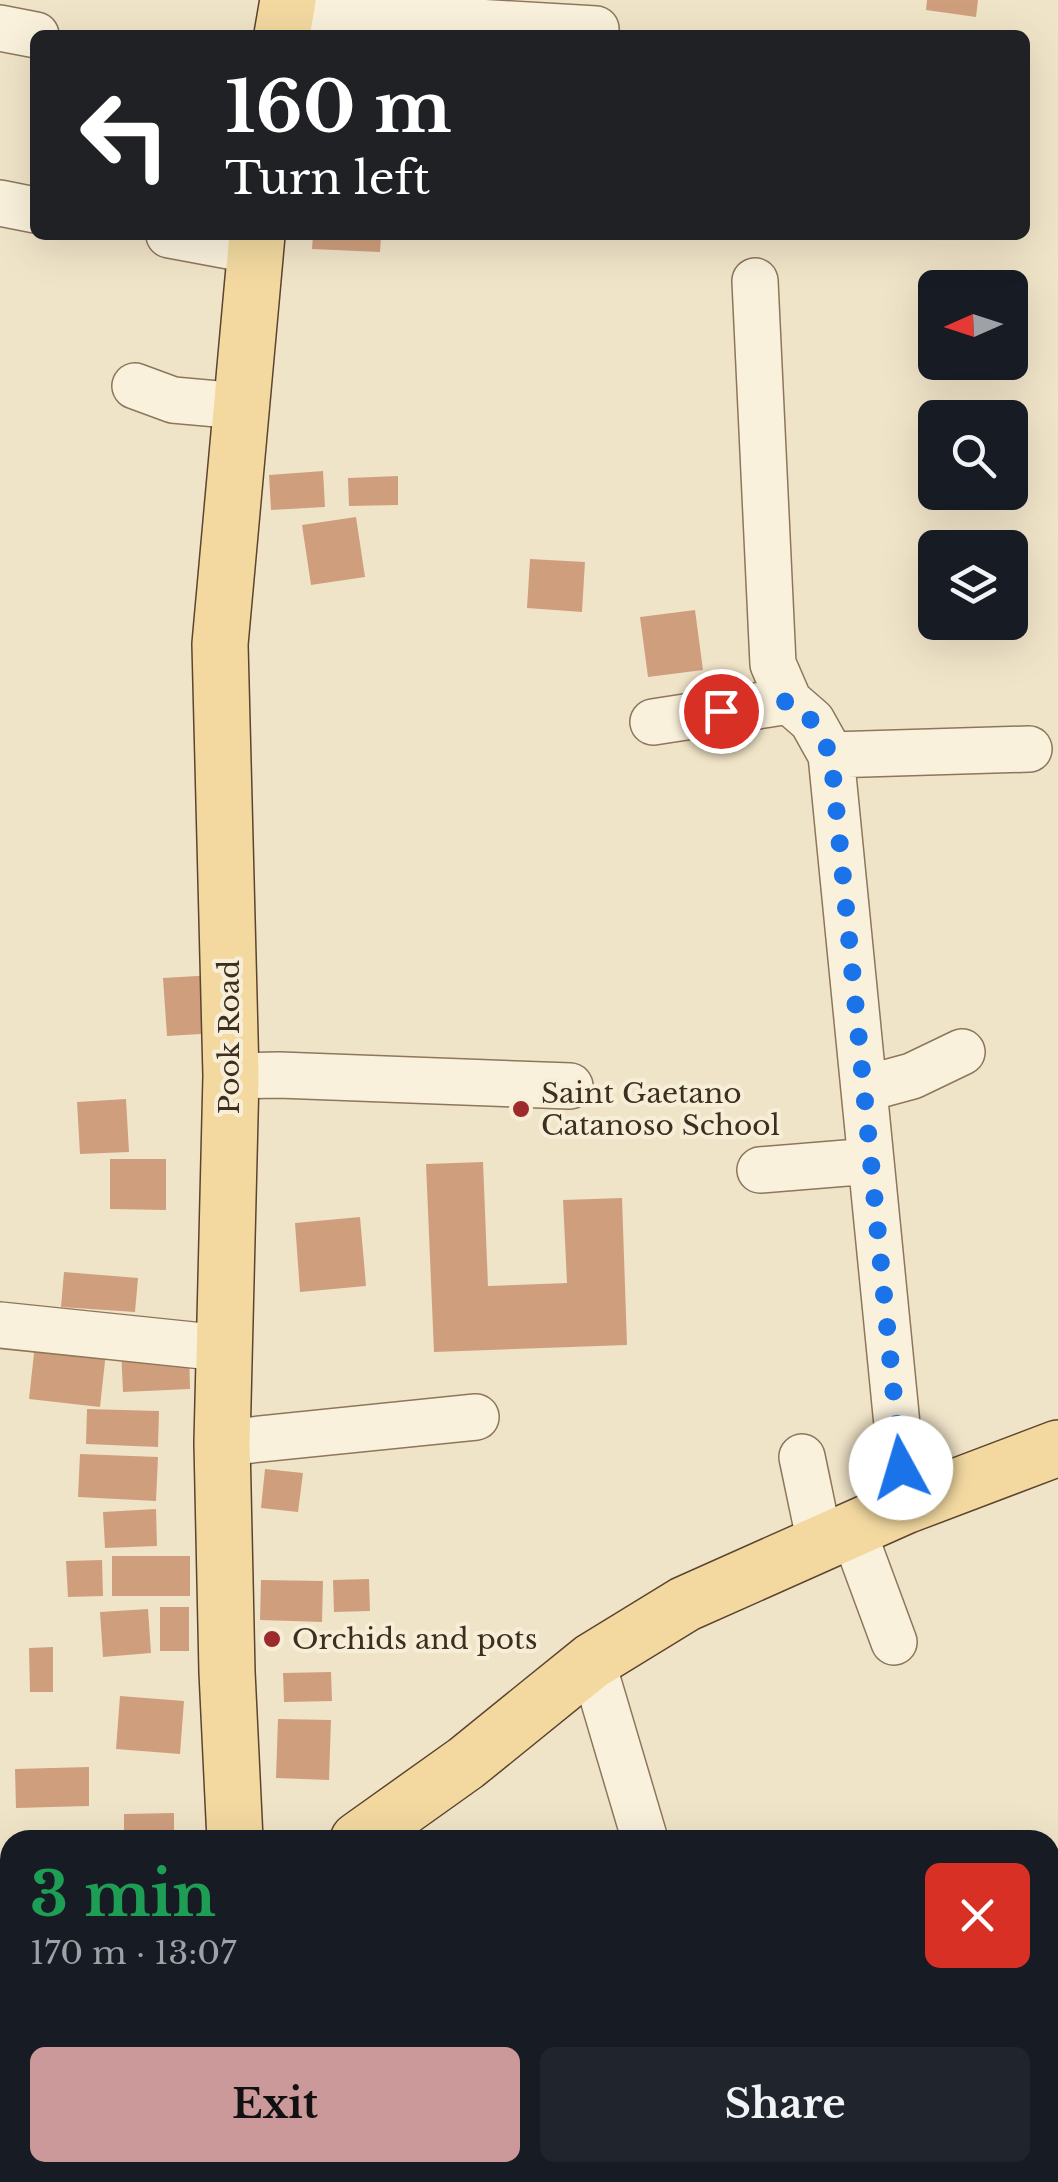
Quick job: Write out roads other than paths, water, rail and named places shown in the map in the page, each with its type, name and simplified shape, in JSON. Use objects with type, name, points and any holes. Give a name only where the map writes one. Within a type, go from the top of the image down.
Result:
[{"type":"main road","name":"Pook Road","points":[[235,1830],[222,1443],[230,1076],[220,644],[256,243]]},
{"type":"main road","points":[[372,1830],[466,1762],[592,1661],[685,1604],[905,1506],[1058,1448]]},
{"type":"street","points":[[285,15],[596,28]]},
{"type":"street","points":[[0,28],[30,34]]},
{"type":"street","points":[[0,203],[30,209]]},
{"type":"street","points":[[223,240],[256,243]]},
{"type":"street","points":[[755,281],[773,664],[789,701],[812,721],[831,755],[905,1506]]},
{"type":"street","points":[[135,386],[173,400],[240,406]]},
{"type":"street","points":[[653,722],[789,701]]},
{"type":"street","points":[[831,755],[1029,749]]},
{"type":"street","points":[[864,1088],[912,1076],[962,1052]]},
{"type":"street","points":[[230,1076],[570,1086]]},
{"type":"street","points":[[760,1170],[871,1161]]},
{"type":"street","points":[[0,1326],[222,1348]]},
{"type":"street","points":[[222,1443],[476,1416]]},
{"type":"street","points":[[802,1457],[836,1537],[894,1642]]},
{"type":"street","points":[[592,1661],[642,1830]]},
{"type":"place","name":"Saint Gaetano Catanoso School","points":[[521,1109]]},
{"type":"place","name":"Orchids and pots","points":[[272,1639]]}]
